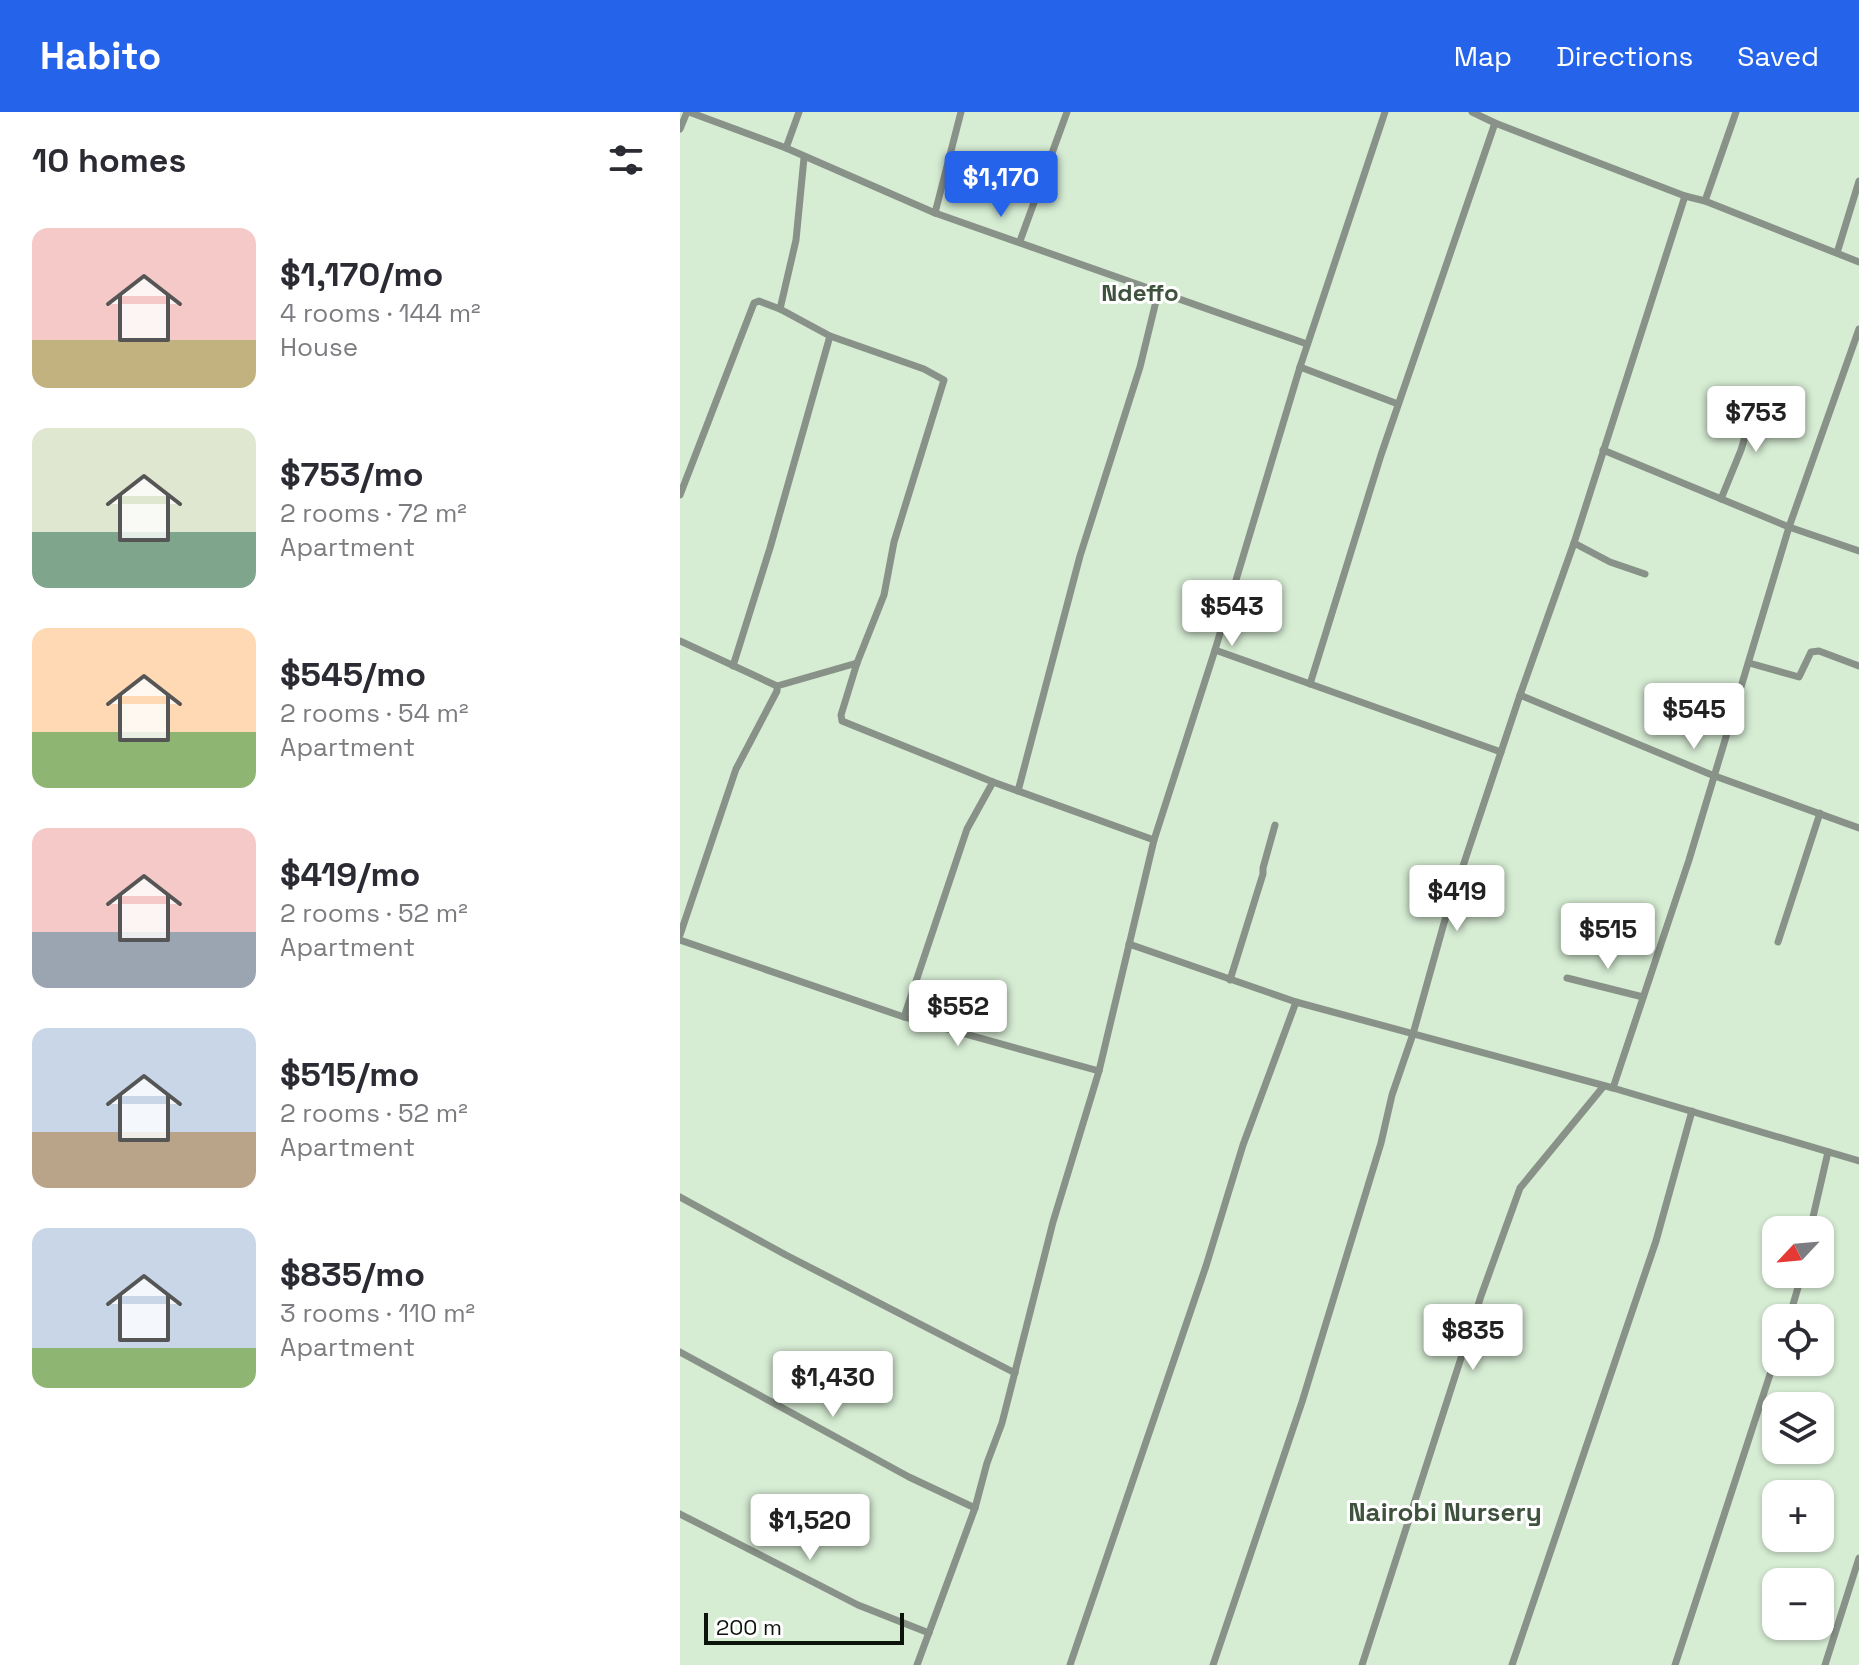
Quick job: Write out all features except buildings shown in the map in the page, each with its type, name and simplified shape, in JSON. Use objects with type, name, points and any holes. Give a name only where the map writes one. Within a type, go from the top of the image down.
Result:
[{"type":"street","points":[[680,129],[688,112],[786,148],[935,213],[1307,344]]},
{"type":"street","points":[[786,148],[799,112]]},
{"type":"street","points":[[935,213],[961,112]]},
{"type":"street","points":[[1020,241],[1067,112]]},
{"type":"street","points":[[917,1665],[975,1508],[1015,1373],[1053,1222],[1099,1071],[1154,840],[1307,344],[1385,112]]},
{"type":"street","points":[[1472,112],[1859,262]]},
{"type":"street","points":[[1705,201],[1736,112]]},
{"type":"street","points":[[1310,684],[1398,404],[1495,123]]},
{"type":"street","points":[[780,309],[796,240],[804,158]]},
{"type":"street","points":[[1837,253],[1859,181]]},
{"type":"street","points":[[1213,1665],[1302,1402],[1444,923],[1574,543],[1685,196]]},
{"type":"street","points":[[1018,791],[1080,556],[1140,367],[1158,293]]},
{"type":"street","points":[[680,495],[752,308],[759,301],[830,336],[924,369],[944,380],[894,542],[884,595],[857,663],[841,715],[842,721],[993,782],[1154,840]]},
{"type":"street","points":[[1613,1088],[1676,900],[1789,527],[1859,329]]},
{"type":"street","points":[[733,666],[830,336]]},
{"type":"street","points":[[1300,367],[1398,404]]},
{"type":"street","points":[[1721,499],[1741,450],[1757,397]]},
{"type":"street","points":[[1603,450],[1789,527],[1859,551]]},
{"type":"street","points":[[1574,543],[1610,562],[1645,574]]},
{"type":"street","points":[[680,641],[777,686],[857,663]]},
{"type":"street","points":[[1215,650],[1501,752]]},
{"type":"street","points":[[1749,663],[1799,677],[1811,652],[1819,651],[1859,666]]},
{"type":"street","points":[[777,686],[736,769],[680,938],[904,1017],[1099,1071]]},
{"type":"street","points":[[1520,695],[1712,775],[1859,828]]},
{"type":"street","points":[[904,1017],[967,829],[993,782]]},
{"type":"street","points":[[1778,942],[1820,813]]},
{"type":"street","points":[[1230,980],[1275,825]]},
{"type":"street","points":[[1129,944],[1296,1002],[1613,1088],[1859,1161]]},
{"type":"street","points":[[1567,978],[1643,997]]},
{"type":"street","points":[[1070,1665],[1201,1280],[1243,1145],[1296,1002]]},
{"type":"street","points":[[1362,1665],[1481,1296],[1520,1188],[1603,1087]]},
{"type":"street","points":[[1512,1665],[1656,1241],[1692,1111]]},
{"type":"street","points":[[1813,1216],[1828,1152]]},
{"type":"street","points":[[680,1197],[1015,1373]]},
{"type":"street","points":[[680,1352],[895,1470],[975,1508]]},
{"type":"street","points":[[1675,1665],[1769,1376]]},
{"type":"street","points":[[680,1514],[858,1605],[929,1633]]},
{"type":"street","points":[[1825,1665],[1859,1558]]},
{"type":"district","name":"Ndeffo","points":[[1140,293]]},
{"type":"district","name":"Nairobi Nursery","points":[[1445,1512]]}]
